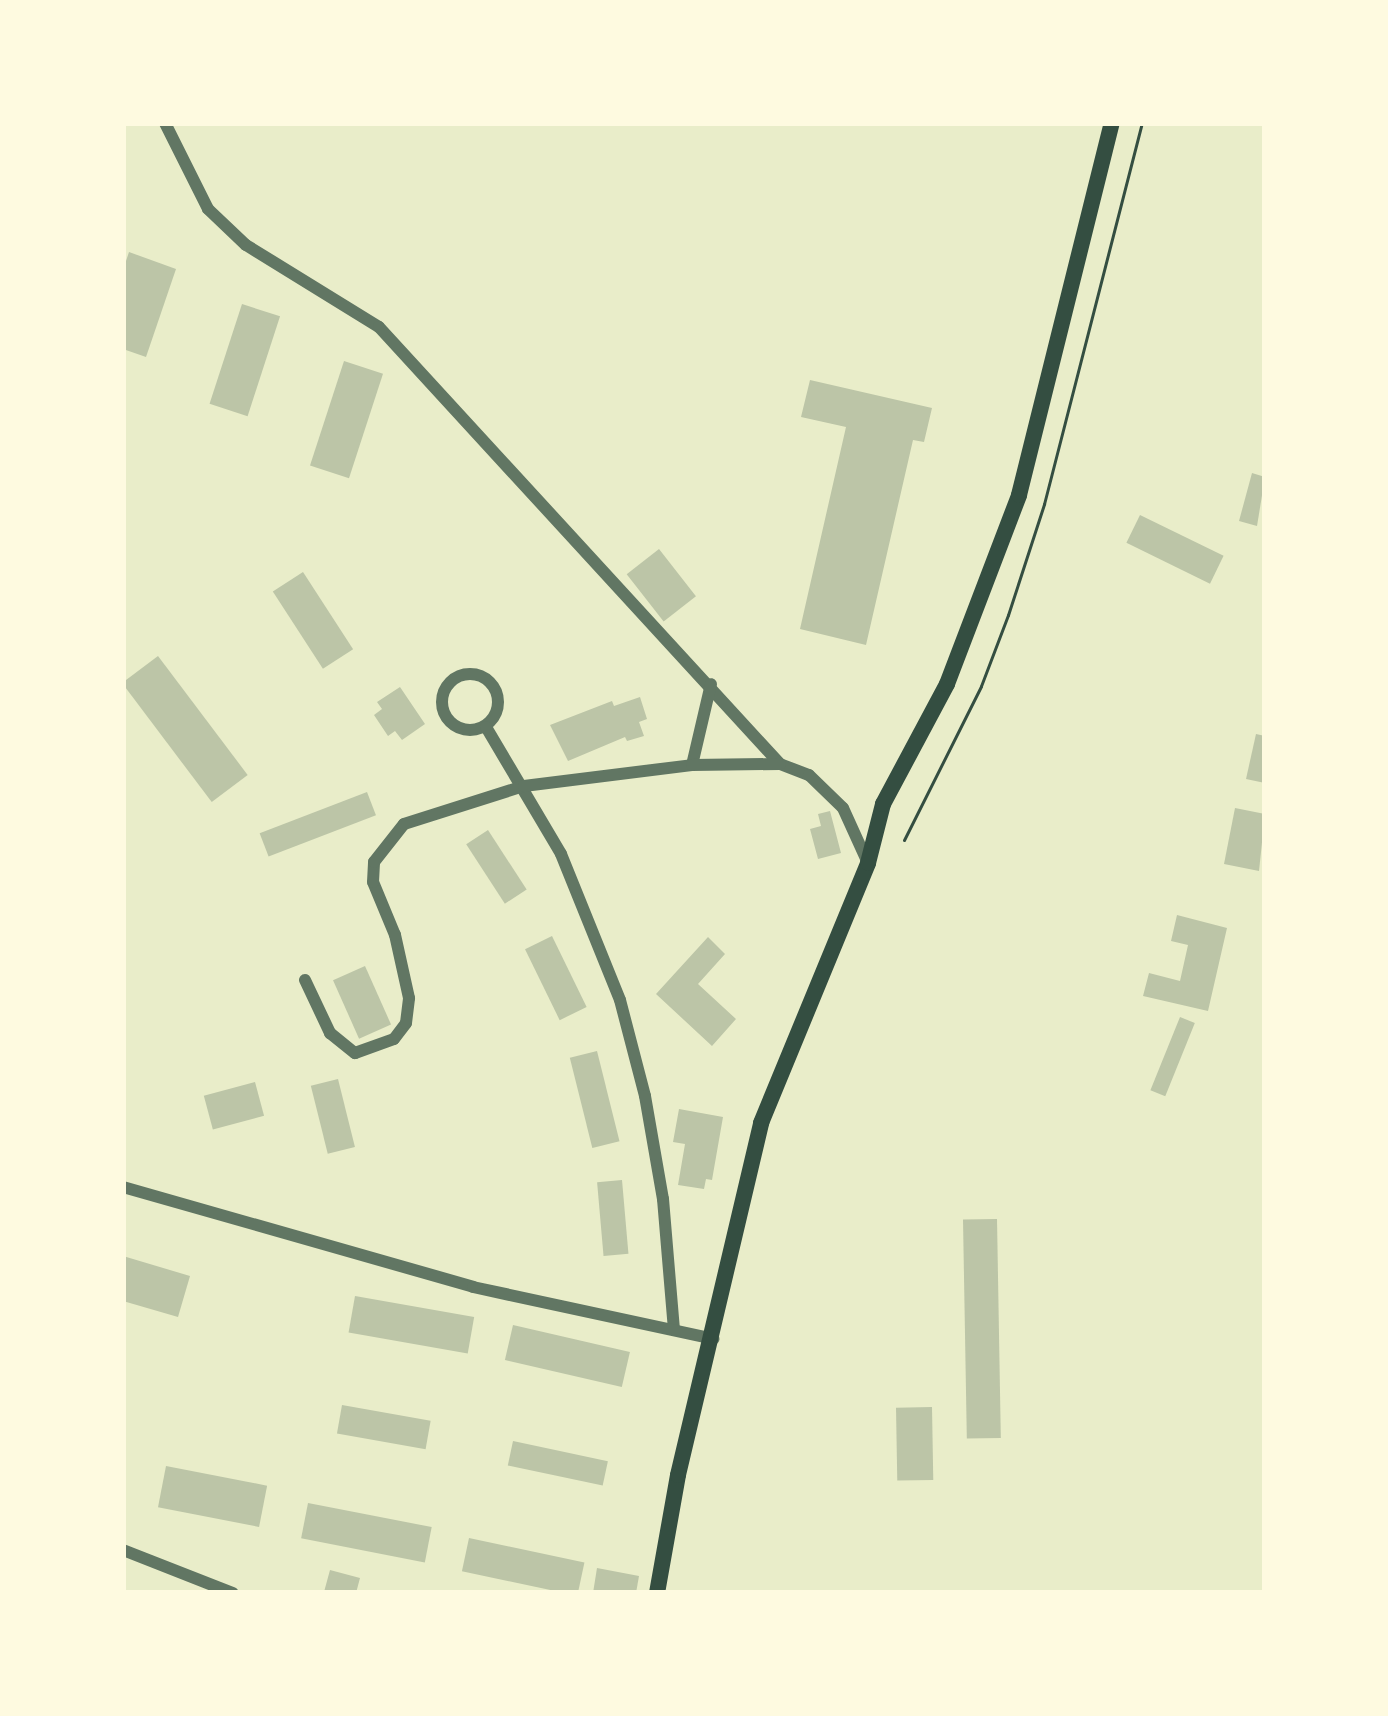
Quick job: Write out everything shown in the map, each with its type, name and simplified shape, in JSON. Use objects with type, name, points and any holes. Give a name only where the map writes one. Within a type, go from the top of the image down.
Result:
[{"type":"main road","points":[[658,1593],[678,1475],[761,1123],[868,863],[883,804],[947,684],[1019,495],[1112,123]]},
{"type":"street","points":[[165,123],[208,209],[246,245],[379,327],[780,764]]},
{"type":"street","points":[[464,674],[484,676],[497,691],[498,711],[486,727],[466,731],[448,722],[441,703],[447,684],[464,674]]},
{"type":"street","points":[[692,765],[711,684]]},
{"type":"street","points":[[486,727],[524,786],[570,874],[620,1000],[659,1179],[674,1328]]},
{"type":"street","points":[[305,980],[329,1033],[355,1053],[394,1040],[406,1023],[410,998],[395,935],[373,882],[374,862],[404,824],[524,786],[692,765],[780,764],[809,775],[843,808],[868,863]]},
{"type":"street","points":[[123,1187],[473,1288],[713,1339]]},
{"type":"street","points":[[123,1550],[233,1593]]},
{"type":"building","points":[[129,252],[176,269],[146,357],[123,349],[123,270]]},
{"type":"building","points":[[242,304],[280,316],[248,416],[210,404]]},
{"type":"building","points":[[344,361],[383,374],[349,478],[310,466]]},
{"type":"building","points":[[810,380],[932,408],[924,442],[913,440],[866,645],[800,629],[846,427],[801,417]]},
{"type":"building","points":[[1252,473],[1265,477],[1257,526],[1239,521]]},
{"type":"building","points":[[1140,515],[1224,556],[1210,584],[1126,543]]},
{"type":"building","points":[[659,549],[696,596],[664,622],[627,574]]},
{"type":"building","points":[[303,572],[353,649],[323,669],[273,592]]},
{"type":"building","points":[[158,656],[248,775],[212,802],[123,684]]},
{"type":"building","points":[[400,687],[425,724],[402,740],[395,731],[388,736],[374,715],[382,709],[377,702]]},
{"type":"building","points":[[640,697],[647,719],[639,722],[644,736],[627,741],[625,737],[568,761],[550,725],[612,701],[614,706]]},
{"type":"building","points":[[1256,734],[1265,736],[1265,783],[1246,779]]},
{"type":"building","points":[[367,792],[376,815],[269,857],[260,833]]},
{"type":"building","points":[[1235,808],[1265,814],[1259,871],[1224,864]]},
{"type":"building","points":[[830,811],[841,853],[818,859],[810,829],[821,826],[818,814]]},
{"type":"building","points":[[488,830],[527,890],[505,904],[466,844]]},
{"type":"building","points":[[1177,915],[1227,928],[1208,1011],[1143,996],[1149,973],[1180,981],[1188,945],[1171,941]]},
{"type":"building","points":[[552,936],[587,1007],[560,1020],[525,949]]},
{"type":"building","points":[[708,937],[725,954],[698,984],[736,1019],[712,1046],[656,994]]},
{"type":"building","points":[[365,966],[391,1024],[359,1039],[333,980]]},
{"type":"building","points":[[1180,1017],[1195,1023],[1165,1096],[1150,1090]]},
{"type":"building","points":[[597,1051],[619,1141],[592,1148],[570,1058]]},
{"type":"building","points":[[338,1079],[355,1147],[328,1154],[311,1086]]},
{"type":"building","points":[[255,1082],[264,1116],[213,1130],[204,1096]]},
{"type":"building","points":[[679,1109],[723,1117],[712,1180],[706,1179],[704,1189],[678,1185],[685,1144],[673,1142]]},
{"type":"building","points":[[622,1180],[628,1254],[604,1256],[597,1182]]},
{"type":"building","points":[[997,1219],[1001,1438],[967,1439],[963,1220]]},
{"type":"building","points":[[123,1256],[190,1276],[178,1317],[123,1301]]},
{"type":"building","points":[[355,1296],[474,1317],[468,1353],[349,1332]]},
{"type":"building","points":[[513,1325],[630,1352],[622,1387],[505,1360]]},
{"type":"building","points":[[342,1405],[431,1421],[426,1449],[337,1434]]},
{"type":"building","points":[[932,1407],[933,1480],[897,1481],[896,1408]]},
{"type":"building","points":[[513,1441],[608,1461],[603,1486],[508,1465]]},
{"type":"building","points":[[166,1466],[267,1486],[259,1527],[158,1507]]},
{"type":"building","points":[[308,1503],[432,1527],[425,1562],[301,1538]]},
{"type":"building","points":[[469,1538],[584,1563],[578,1593],[462,1571]]},
{"type":"building","points":[[597,1568],[639,1576],[636,1593],[593,1593]]},
{"type":"building","points":[[330,1570],[360,1578],[356,1593],[324,1592]]}]
